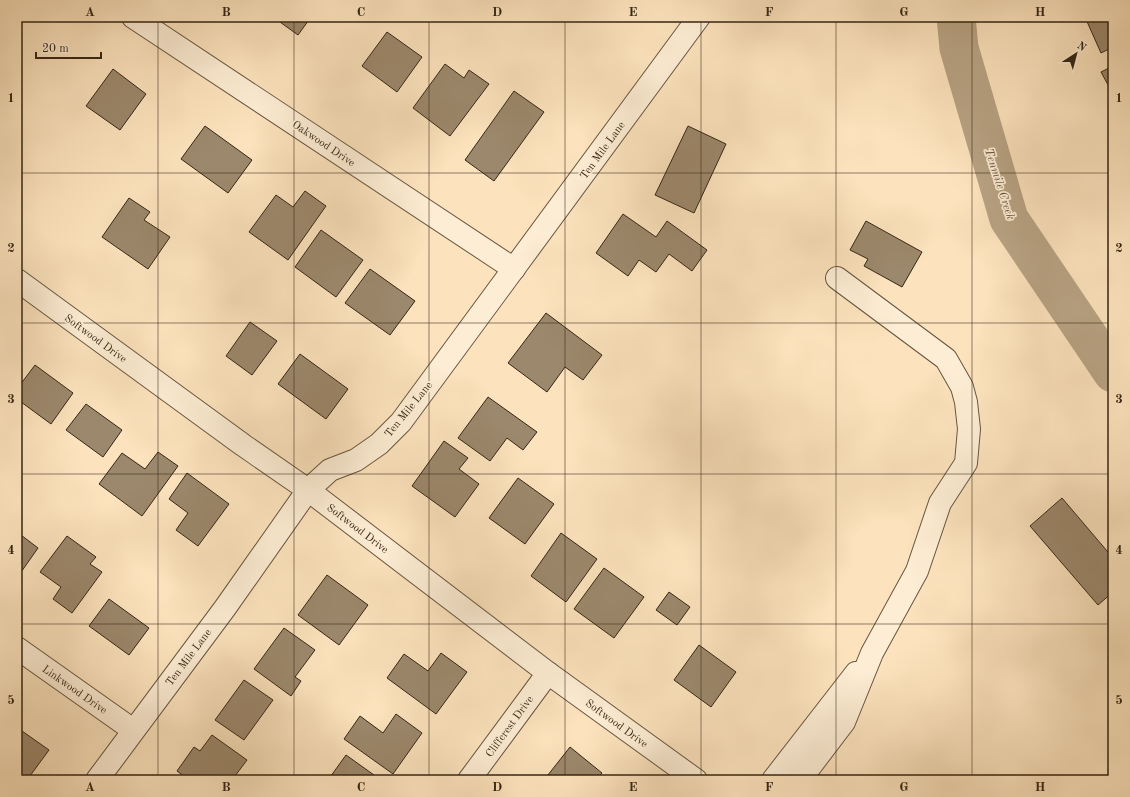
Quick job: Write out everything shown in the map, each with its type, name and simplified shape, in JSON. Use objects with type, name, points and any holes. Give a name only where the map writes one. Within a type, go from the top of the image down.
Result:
[{"type":"street","name":"Oakwood Drive","points":[[133,17],[514,269]]},
{"type":"street","name":"Ten Mile Lane","points":[[97,780],[225,608],[308,490],[330,470],[356,460],[379,444],[401,422],[699,17]]},
{"type":"street","points":[[800,780],[844,722],[872,653],[917,571],[940,503],[966,462],[968,422],[966,402],[962,388],[946,359],[838,278]]},
{"type":"street","name":"Softwood Drive","points":[[17,280],[237,441],[308,490],[548,672],[696,780]]},
{"type":"street","name":"Linkwood Drive","points":[[17,648],[133,730]]},
{"type":"street","points":[[773,780],[872,653]]},
{"type":"street","name":"Cliffcrest Drive","points":[[469,780],[548,672]]},
{"type":"building","points":[[273,17],[311,17],[298,35]]},
{"type":"building","points":[[1085,17],[1113,17],[1113,47],[1101,53]]},
{"type":"building","points":[[387,32],[422,57],[397,92],[362,66]]},
{"type":"building","points":[[445,64],[464,78],[469,70],[489,84],[450,136],[413,108]]},
{"type":"building","points":[[1113,66],[1113,94],[1101,72]]},
{"type":"building","points":[[113,69],[146,94],[120,130],[86,106]]},
{"type":"building","points":[[514,91],[544,112],[494,181],[465,160]]},
{"type":"building","points":[[205,126],[252,160],[228,193],[181,159]]},
{"type":"building","points":[[688,126],[726,144],[694,213],[655,195]]},
{"type":"building","points":[[305,191],[326,206],[288,260],[249,232],[276,195],[293,207]]},
{"type":"building","points":[[129,198],[150,212],[144,220],[170,237],[148,269],[102,237]]},
{"type":"building","points":[[623,214],[656,237],[667,221],[707,250],[692,271],[669,254],[656,272],[639,260],[628,276],[596,253]]},
{"type":"building","points":[[866,221],[922,252],[902,287],[864,266],[868,259],[850,250]]},
{"type":"building","points":[[321,230],[363,260],[336,297],[295,267]]},
{"type":"building","points":[[370,269],[415,301],[390,335],[345,303]]},
{"type":"building","points":[[546,313],[602,355],[583,380],[565,367],[547,392],[508,363]]},
{"type":"building","points":[[250,322],[277,341],[252,375],[226,356]]},
{"type":"building","points":[[300,354],[348,389],[326,419],[278,384]]},
{"type":"building","points":[[17,355],[21,358],[17,364]]},
{"type":"building","points":[[35,365],[73,393],[51,424],[17,399],[17,389]]},
{"type":"building","points":[[488,397],[537,432],[523,450],[507,438],[490,461],[458,438]]},
{"type":"building","points":[[86,404],[122,430],[103,457],[66,430]]},
{"type":"building","points":[[444,441],[468,458],[459,469],[479,484],[455,517],[412,486]]},
{"type":"building","points":[[158,452],[178,466],[142,516],[99,484],[122,453],[145,469]]},
{"type":"building","points":[[187,473],[229,504],[198,546],[176,530],[188,513],[169,499]]},
{"type":"building","points":[[518,478],[554,504],[525,544],[489,518]]},
{"type":"building","points":[[1062,498],[1113,558],[1113,592],[1098,605],[1030,526]]},
{"type":"building","points":[[17,532],[38,548],[19,575],[17,574]]},
{"type":"building","points":[[561,533],[597,559],[566,602],[531,576]]},
{"type":"building","points":[[67,536],[96,557],[90,564],[102,572],[72,613],[53,599],[61,587],[40,572]]},
{"type":"building","points":[[604,568],[644,597],[614,638],[574,609]]},
{"type":"building","points":[[327,575],[368,605],[339,645],[298,615]]},
{"type":"building","points":[[669,592],[690,607],[677,625],[656,610]]},
{"type":"building","points":[[109,599],[149,628],[129,655],[89,626]]},
{"type":"building","points":[[284,628],[315,650],[295,677],[301,681],[291,696],[254,669]]},
{"type":"building","points":[[699,645],[736,672],[711,707],[674,680]]},
{"type":"building","points":[[441,653],[467,672],[436,714],[387,678],[404,654],[428,671]]},
{"type":"building","points":[[244,680],[273,700],[244,740],[215,720]]},
{"type":"building","points":[[396,714],[422,733],[393,774],[344,739],[360,716],[383,733]]},
{"type":"building","points":[[22,731],[49,750],[27,780],[17,772],[17,737]]},
{"type":"building","points":[[212,735],[247,760],[232,780],[189,780],[177,771],[194,747],[200,751]]},
{"type":"building","points":[[570,747],[602,773],[596,780],[544,780]]},
{"type":"building","points":[[346,755],[374,775],[371,780],[328,780]]},
{"type":"waterway","name":"Tenmile Creek","points":[[956,17],[959,48],[1009,219],[1113,373]]}]
